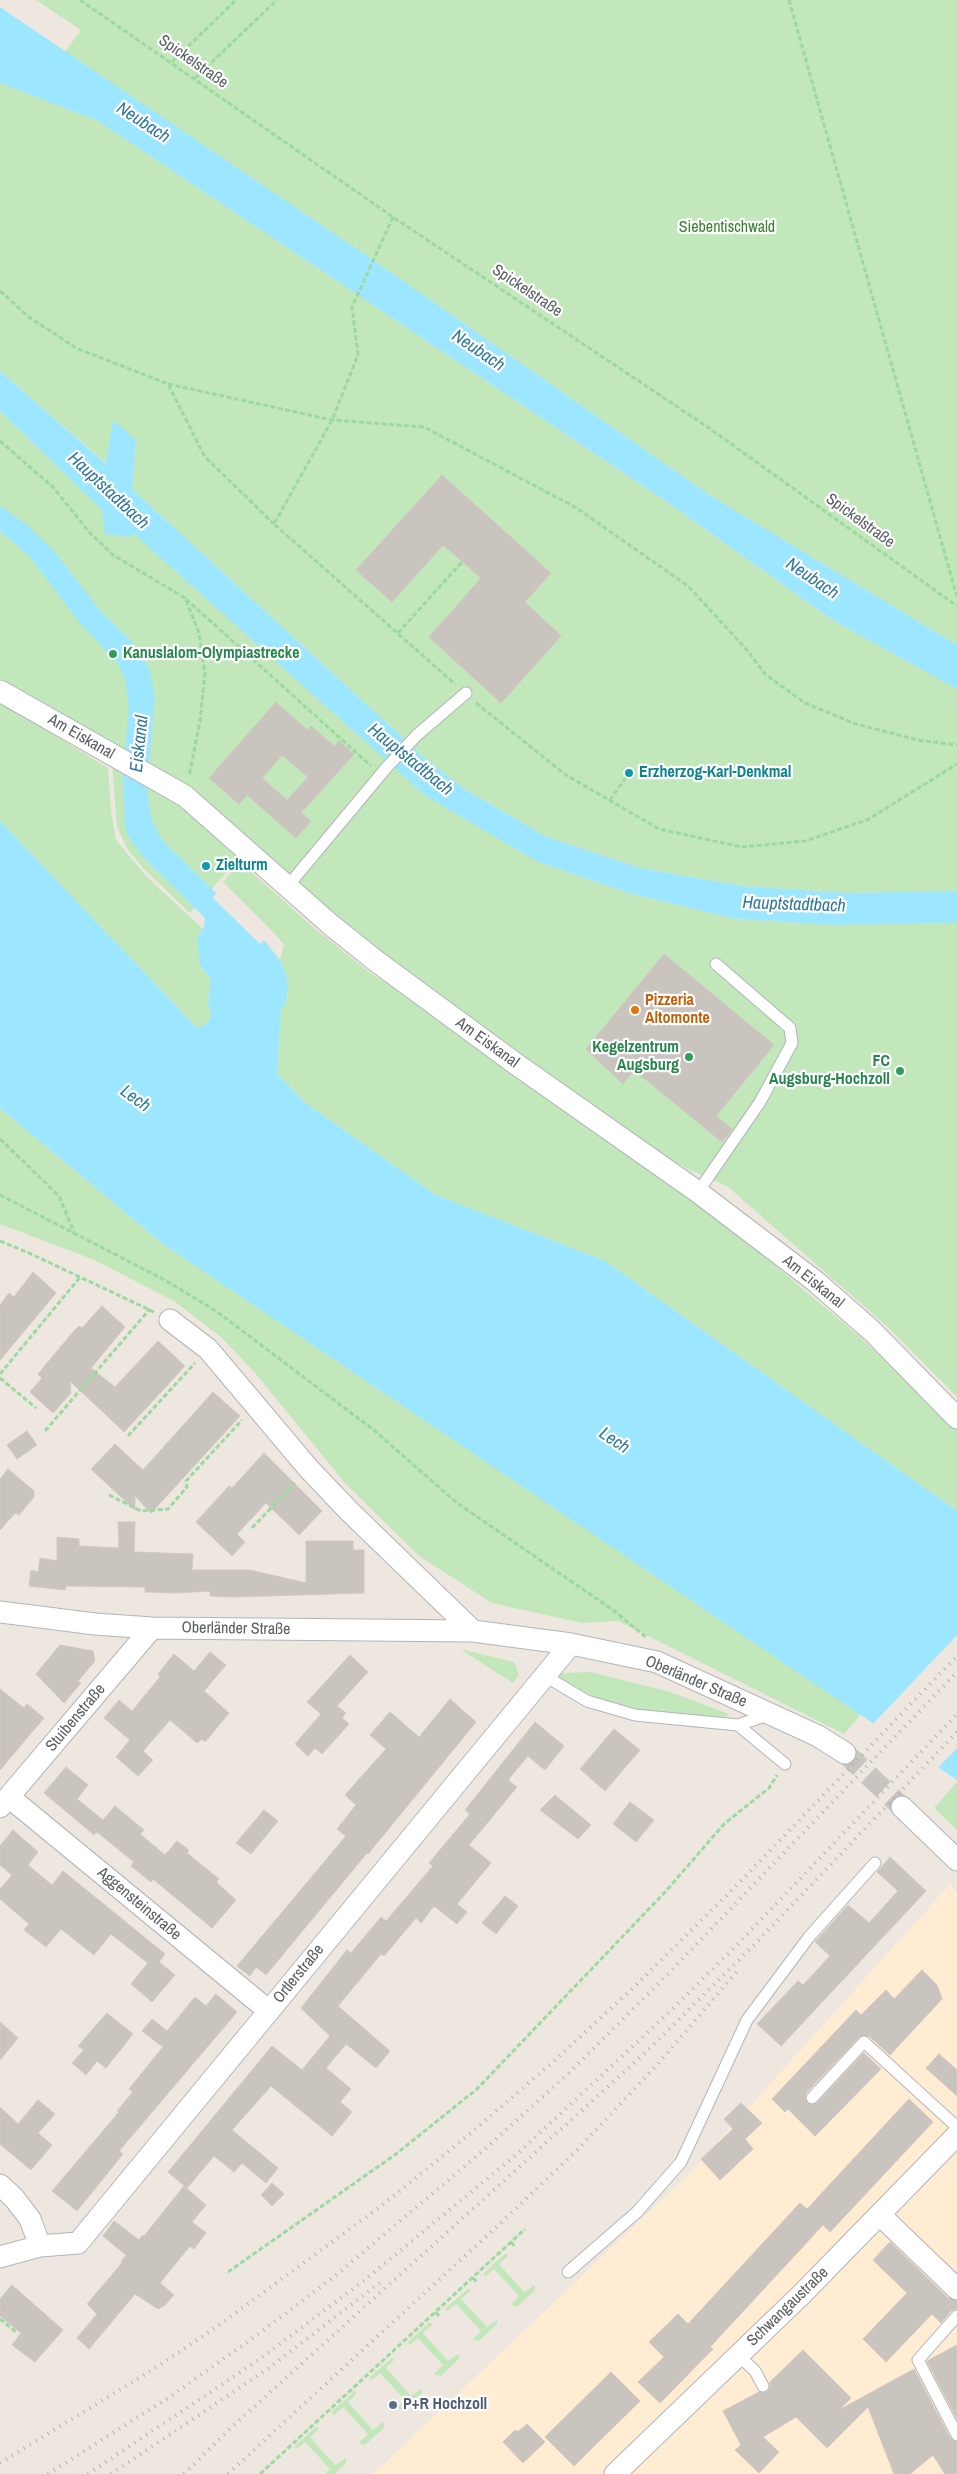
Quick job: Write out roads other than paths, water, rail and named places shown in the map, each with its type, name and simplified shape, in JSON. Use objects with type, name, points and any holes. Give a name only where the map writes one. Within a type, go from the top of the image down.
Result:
[{"type":"street","name":"Am Eiskanal","points":[[0,691],[185,796],[331,925],[420,994],[698,1192],[815,1281],[872,1331],[957,1418]]},
{"type":"street","points":[[170,1320],[208,1349],[309,1469],[349,1511],[473,1631]]},
{"type":"street","name":"Oberländer Straße","points":[[0,1612],[95,1624],[152,1628],[473,1631],[571,1644],[657,1662],[818,1736],[845,1753]]},
{"type":"street","name":"Stuibenstraße","points":[[4,1802],[152,1628]]},
{"type":"street","name":"Ortlerstraße","points":[[0,2257],[40,2246],[78,2243],[571,1644]]},
{"type":"street","name":"Aggensteinstraße","points":[[4,1802],[269,2011]]},
{"type":"street","points":[[902,1807],[957,1860]]},
{"type":"street","name":"Schwangaustraße","points":[[615,2474],[880,2215],[957,2135]]},
{"type":"street","points":[[0,2185],[14,2198],[30,2220],[40,2246]]},
{"type":"street","points":[[880,2215],[957,2289]]},
{"type":"lane","points":[[287,886],[384,771],[412,741],[466,693]]},
{"type":"lane","points":[[698,1192],[760,1102],[792,1043],[790,1028],[716,964]]},
{"type":"lane","name":"Oberländer Straße","points":[[545,1676],[587,1702],[635,1715],[738,1725],[770,1714]]},
{"type":"lane","points":[[738,1725],[785,1764]]},
{"type":"lane","points":[[568,2272],[637,2212],[681,2162],[747,2020],[809,1936],[875,1863]]},
{"type":"lane","points":[[812,2098],[864,2042],[957,2127]]},
{"type":"lane","points":[[957,2316],[918,2360],[957,2436]]},
{"type":"lane","points":[[738,2355],[755,2371],[763,2386]]},
{"type":"water","name":"Neubach","points":[[0,7],[373,260],[711,496],[957,645],[957,689],[831,619],[670,504],[98,121],[0,83]]},
{"type":"water","name":"Hauptstadtbach","points":[[0,371],[106,464],[113,420],[136,440],[132,489],[426,759],[466,790],[547,837],[640,868],[742,886],[847,893],[957,891],[957,923],[837,925],[736,919],[632,894],[538,862],[426,796],[132,532],[131,537],[105,534],[102,510],[0,411]]},
{"type":"water","points":[[0,506],[25,523],[55,552],[98,608],[133,643],[149,668],[155,697],[147,790],[152,822],[164,842],[216,893],[213,898],[260,944],[264,940],[280,960],[286,975],[288,991],[285,1006],[281,1009],[277,1073],[304,1102],[436,1195],[605,1261],[957,1511],[957,1780],[163,1244],[0,1108],[0,821],[197,1028],[207,1024],[211,1014],[208,1004],[211,979],[200,966],[197,938],[203,929],[205,918],[141,855],[128,836],[125,827],[123,774],[129,708],[125,679],[118,664],[80,623],[30,557],[0,531]]},
{"type":"tunnel","points":[[845,1753],[902,1807]]},
{"type":"railway","points":[[0,2463],[152,2370],[215,2328],[381,2206],[471,2133],[554,2061],[634,1987],[734,1888],[957,1656]]},
{"type":"railway","points":[[48,2474],[171,2396],[253,2338],[335,2276],[484,2150],[570,2072],[669,1973],[957,1672]]},
{"type":"railway","points":[[88,2474],[260,2359],[366,2279],[516,2155],[659,2022],[737,1945],[957,1714]]},
{"type":"railway","points":[[184,2474],[235,2424],[642,2056],[755,1944],[957,1732]]},
{"type":"railway","points":[[228,2474],[505,2219],[577,2150],[657,2065],[740,1968]]},
{"type":"railway","points":[[111,2474],[269,2368],[382,2281]]},
{"type":"place","name":"Kanuslalom-Olympiastrecke","points":[[113,654]]},
{"type":"place","name":"Erzherzog-Karl-Denkmal","points":[[629,773]]},
{"type":"place","name":"Zielturm","points":[[206,866]]},
{"type":"place","name":"Pizzeria Altomonte","points":[[635,1010]]},
{"type":"place","name":"Kegelzentrum Augsburg","points":[[689,1057]]},
{"type":"place","name":"FC Augsburg-Hochzoll","points":[[900,1071]]},
{"type":"place","name":"P+R Hochzoll","points":[[393,2405]]},
{"type":"park label","name":"Siebentischwald","points":[[727,228]]},
{"type":"water label","name":"Eiskanal","points":[[140,744]]},
{"type":"water label","name":"Lech","points":[[135,1099]]},
{"type":"water label","name":"Lech","points":[[614,1441]]}]
